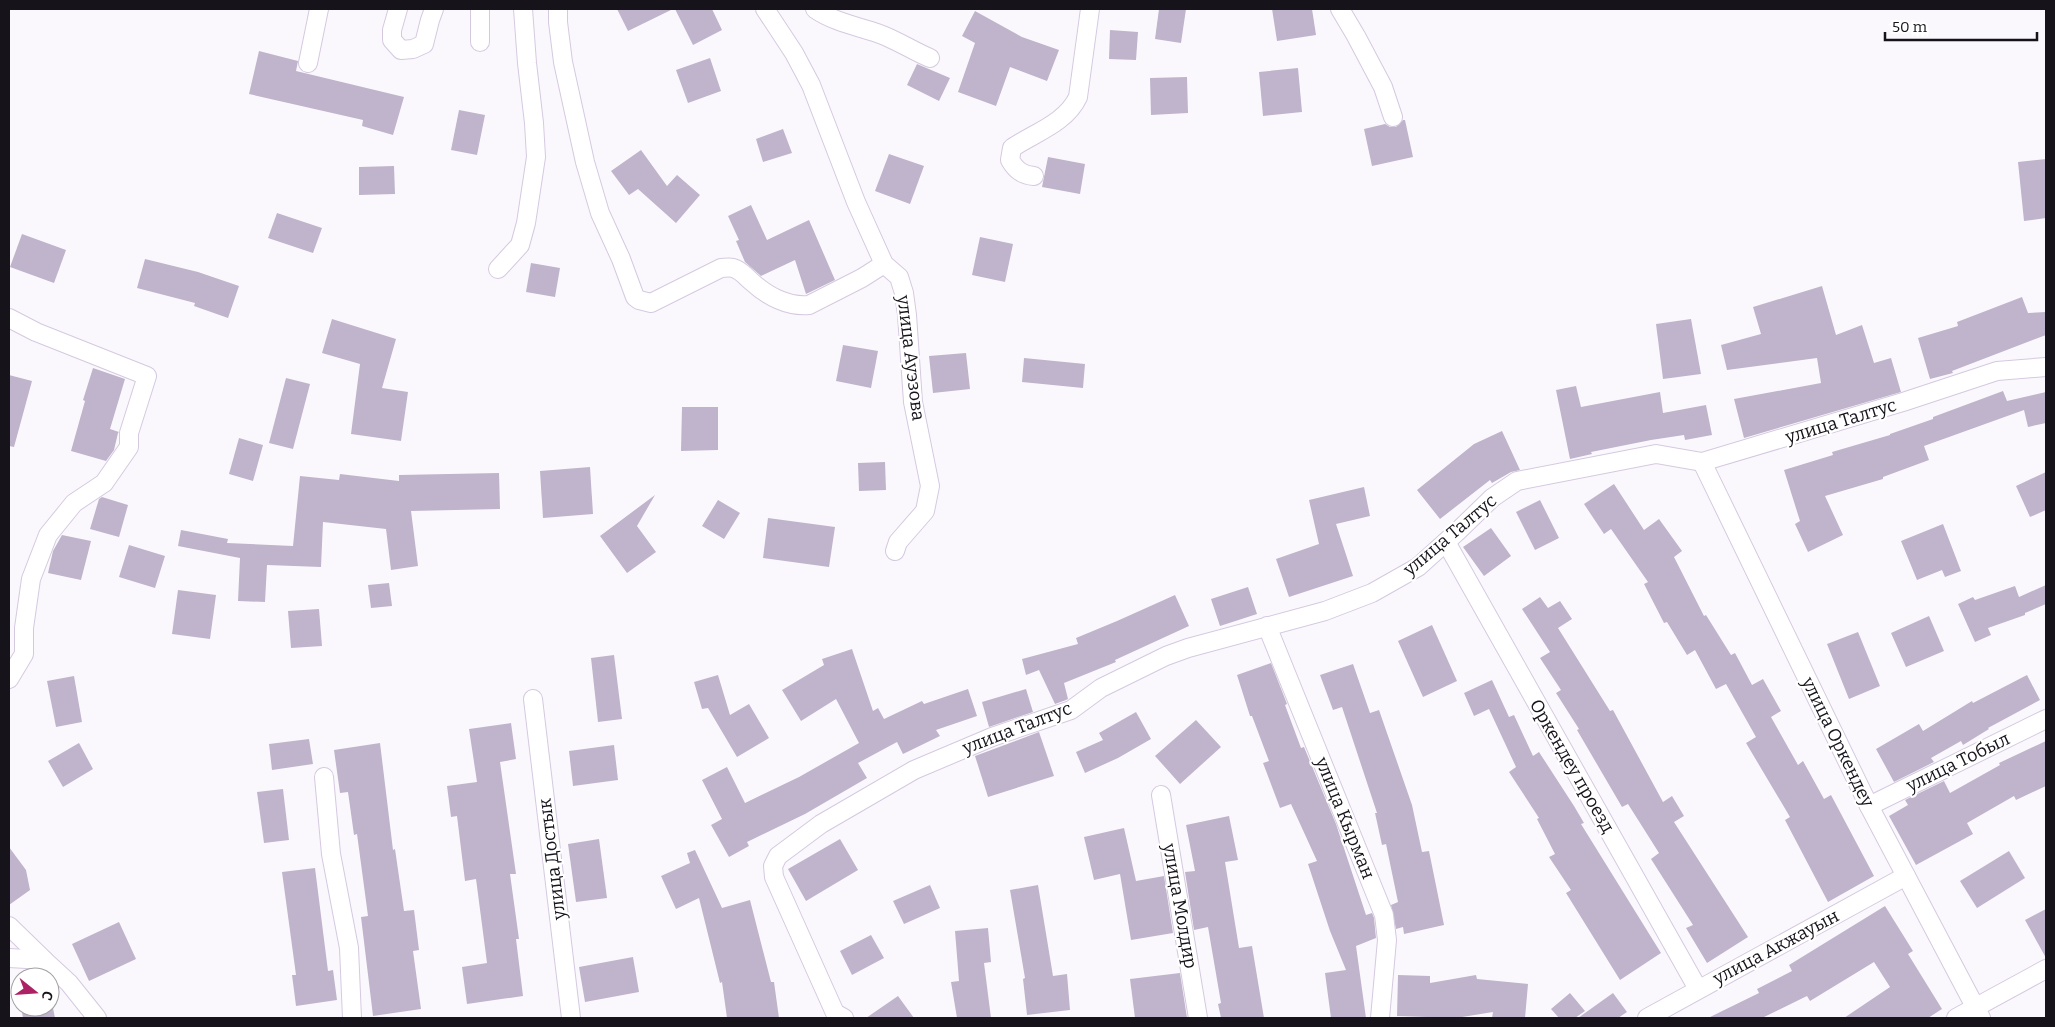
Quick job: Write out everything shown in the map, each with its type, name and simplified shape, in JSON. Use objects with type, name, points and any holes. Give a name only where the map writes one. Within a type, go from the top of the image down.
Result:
[{"type":"street","points":[[308,63],[319,9]]},
{"type":"street","points":[[398,9],[392,30],[392,40],[401,50],[413,49],[424,44],[434,9]]},
{"type":"street","points":[[480,9],[480,42]]},
{"type":"street","points":[[498,269],[520,245],[526,224],[536,156],[534,122],[526,63],[523,9]]},
{"type":"street","points":[[558,9],[563,62],[585,162],[600,212],[621,259],[635,297],[651,303],[721,268],[732,268],[743,273],[760,289],[779,300],[809,305],[862,278],[884,264]]},
{"type":"street","name":"улица Ауэзова","points":[[765,9],[794,53],[811,85],[856,202],[884,264],[899,277],[904,294],[908,315],[913,402],[930,486],[925,511],[898,542],[895,551]]},
{"type":"street","points":[[815,9],[824,15],[852,26],[879,33],[930,58]]},
{"type":"street","points":[[1034,176],[1016,170],[1010,160],[1012,148],[1050,126],[1072,108],[1078,97],[1090,9]]},
{"type":"street","points":[[1340,9],[1383,87],[1393,117]]},
{"type":"street","points":[[9,318],[60,342],[148,376],[129,433],[129,447],[104,483],[74,503],[48,535],[31,579],[24,628],[24,654],[9,679]]},
{"type":"street","name":"улица Талтус","points":[[837,1017],[774,878],[773,866],[778,856],[821,824],[914,770],[992,737],[1071,710],[1101,688],[1166,656],[1188,648],[1325,611],[1372,593],[1418,567],[1492,498],[1517,481],[1656,454],[1702,462],[1903,402],[1996,371],[2046,367]]},
{"type":"street","name":"улица Оркендеу","points":[[1702,462],[1869,806],[1978,1013]]},
{"type":"street","name":"Оркендеу проезд","points":[[1446,542],[1698,989]]},
{"type":"street","name":"улица Кырман","points":[[1267,626],[1384,915],[1387,940],[1380,1018]]},
{"type":"street","name":"улица Достык","points":[[533,699],[571,1018]]},
{"type":"street","name":"улица Тобыл","points":[[1869,806],[2046,718]]},
{"type":"street","points":[[324,777],[332,854],[349,948],[352,1018]]},
{"type":"street","name":"улица Молдир","points":[[1161,795],[1198,1018]]},
{"type":"street","name":"улица Акжауын","points":[[1647,1018],[1906,876]]},
{"type":"street","points":[[9,926],[69,983],[97,1018]]},
{"type":"street","points":[[9,958],[44,960]]},
{"type":"street","points":[[1956,1018],[1978,1013],[2046,969]]},
{"type":"building","points":[[617,9],[673,9],[628,31]]},
{"type":"building","points":[[675,9],[712,9],[722,30],[693,45]]},
{"type":"building","points":[[1159,9],[1186,9],[1181,43],[1155,39]]},
{"type":"building","points":[[1272,9],[1312,9],[1316,35],[1277,41]]},
{"type":"building","points":[[975,11],[1022,37],[1059,50],[1047,81],[1010,67],[996,106],[958,92],[975,43],[962,36]]},
{"type":"building","points":[[1110,30],[1138,32],[1136,60],[1109,59]]},
{"type":"building","points":[[259,51],[298,61],[296,71],[404,97],[393,135],[362,126],[363,120],[249,94]]},
{"type":"building","points":[[710,58],[721,91],[688,103],[676,70]]},
{"type":"building","points":[[917,64],[950,78],[939,101],[907,85]]},
{"type":"building","points":[[1298,68],[1302,112],[1263,116],[1259,72]]},
{"type":"building","points":[[1187,77],[1188,113],[1151,115],[1150,78]]},
{"type":"building","points":[[459,110],[485,115],[477,155],[451,150]]},
{"type":"building","points":[[1405,120],[1413,157],[1372,166],[1364,129],[1385,124],[1390,127],[1396,127]]},
{"type":"building","points":[[783,129],[792,153],[763,162],[756,139]]},
{"type":"building","points":[[641,150],[667,186],[677,175],[700,195],[676,223],[638,189],[629,195],[611,171]]},
{"type":"building","points":[[889,154],[924,166],[910,204],[875,191]]},
{"type":"building","points":[[1048,157],[1085,164],[1080,194],[1042,187]]},
{"type":"building","points":[[2046,159],[2046,218],[2024,221],[2018,162]]},
{"type":"building","points":[[394,166],[395,194],[359,195],[359,167]]},
{"type":"building","points":[[751,205],[767,240],[809,220],[835,280],[806,294],[795,260],[761,276],[745,262],[736,241],[739,240],[728,216]]},
{"type":"building","points":[[277,213],[322,228],[313,253],[268,238]]},
{"type":"building","points":[[22,234],[66,250],[54,283],[10,267]]},
{"type":"building","points":[[980,237],[1013,244],[1005,282],[972,275]]},
{"type":"building","points":[[145,259],[198,272],[239,286],[228,318],[194,306],[195,303],[137,288]]},
{"type":"building","points":[[531,263],[560,268],[555,297],[526,292]]},
{"type":"building","points":[[1822,286],[1836,335],[1862,325],[1874,363],[1891,358],[1901,392],[1744,438],[1734,399],[1821,383],[1817,358],[1727,370],[1721,345],[1761,334],[1753,307]]},
{"type":"building","points":[[2022,297],[2028,313],[2046,312],[2046,335],[1952,371],[1953,373],[1930,379],[1918,338],[1958,326],[1957,322]]},
{"type":"building","points":[[332,319],[396,339],[382,388],[408,392],[401,441],[351,434],[360,364],[322,353]]},
{"type":"building","points":[[1691,319],[1701,374],[1663,379],[1656,324]]},
{"type":"building","points":[[843,345],[878,351],[871,388],[836,381]]},
{"type":"building","points":[[966,353],[970,389],[933,393],[929,356]]},
{"type":"building","points":[[1024,358],[1085,364],[1083,388],[1022,382]]},
{"type":"building","points":[[93,368],[125,379],[110,429],[119,432],[114,450],[106,461],[71,451]]},
{"type":"building","points":[[9,375],[32,381],[14,447],[9,446]]},
{"type":"building","points":[[286,378],[310,384],[293,449],[269,443]]},
{"type":"building","points":[[1576,386],[1581,407],[1660,392],[1663,413],[1706,405],[1712,435],[1685,440],[1684,435],[1651,440],[1591,452],[1592,454],[1570,459],[1556,390]]},
{"type":"building","points":[[2003,391],[2007,401],[2046,392],[2046,423],[2028,427],[2024,410],[1924,446],[1929,460],[1883,477],[1883,479],[1825,496],[1843,535],[1808,552],[1795,524],[1800,521],[1784,470],[1833,455],[1832,452],[1890,435]]},
{"type":"building","points":[[682,407],[718,407],[718,450],[681,451]]},
{"type":"building","points":[[1502,431],[1520,470],[1511,472],[1492,483],[1490,480],[1440,519],[1417,490],[1474,444]]},
{"type":"building","points":[[239,438],[263,445],[253,481],[229,474]]},
{"type":"building","points":[[885,462],[886,490],[859,491],[858,463]]},
{"type":"building","points":[[590,467],[593,514],[543,518],[540,471]]},
{"type":"building","points":[[2046,472],[2046,510],[2030,517],[2016,486]]},
{"type":"building","points":[[499,473],[500,509],[411,511],[418,566],[391,570],[386,529],[323,522],[321,567],[267,565],[265,602],[238,601],[240,558],[178,546],[181,530],[228,539],[227,543],[293,546],[300,476],[339,480],[340,474],[399,481],[399,475]]},
{"type":"building","points":[[1614,484],[1644,530],[1659,519],[1682,551],[1674,557],[1704,616],[1706,615],[1731,655],[1735,653],[1752,685],[1763,679],[1781,711],[1771,717],[1798,765],[1803,761],[1824,799],[1831,795],[1874,876],[1828,902],[1785,820],[1790,817],[1746,743],[1756,737],[1726,684],[1716,689],[1695,650],[1687,655],[1667,622],[1664,623],[1644,584],[1648,582],[1611,529],[1604,534],[1584,504]]},
{"type":"building","points":[[1364,487],[1370,516],[1336,524],[1353,576],[1289,597],[1276,559],[1319,544],[1309,500]]},
{"type":"building","points":[[655,495],[637,526],[656,552],[627,573],[600,536]]},
{"type":"building","points":[[102,497],[128,505],[119,537],[90,529],[99,499]]},
{"type":"building","points":[[718,500],[740,513],[724,539],[702,526]]},
{"type":"building","points":[[1540,500],[1559,538],[1535,550],[1516,512]]},
{"type":"building","points":[[768,518],[835,527],[829,567],[763,558]]},
{"type":"building","points":[[1943,524],[1961,571],[1945,577],[1942,570],[1917,580],[1901,541]]},
{"type":"building","points":[[1491,528],[1511,556],[1484,576],[1463,547]]},
{"type":"building","points":[[62,535],[91,541],[81,580],[48,573],[53,551]]},
{"type":"building","points":[[129,545],[165,556],[155,588],[119,577]]},
{"type":"building","points":[[389,583],[392,606],[371,608],[368,585]]},
{"type":"building","points":[[2046,585],[2046,604],[2025,613],[2025,615],[1988,628],[1991,635],[1975,642],[1958,604],[1973,597],[1975,600],[2015,586],[2019,597]]},
{"type":"building","points":[[1248,587],[1257,614],[1220,626],[1211,599]]},
{"type":"building","points":[[178,590],[216,595],[210,639],[172,634]]},
{"type":"building","points":[[1175,595],[1189,626],[1115,660],[1116,662],[1064,683],[1068,699],[1055,704],[1039,670],[1026,675],[1022,659],[1078,644],[1076,638]]},
{"type":"building","points":[[1540,597],[1548,608],[1560,601],[1572,619],[1558,628],[1610,711],[1613,710],[1663,802],[1672,796],[1684,816],[1674,822],[1748,937],[1707,963],[1686,928],[1693,925],[1651,859],[1659,853],[1628,804],[1622,807],[1577,730],[1579,729],[1556,693],[1561,690],[1540,658],[1550,652],[1522,609]]},
{"type":"building","points":[[319,609],[322,646],[291,648],[288,611]]},
{"type":"building","points":[[1929,616],[1944,651],[1906,667],[1891,633]]},
{"type":"building","points":[[1432,625],[1457,681],[1423,697],[1398,641]]},
{"type":"building","points":[[1858,632],[1880,686],[1849,699],[1827,644]]},
{"type":"building","points":[[852,649],[873,711],[878,708],[884,719],[922,701],[924,704],[968,689],[977,716],[936,730],[940,736],[903,754],[897,742],[858,763],[867,778],[805,814],[747,842],[749,846],[729,857],[711,825],[722,819],[702,780],[727,767],[745,803],[799,777],[859,743],[836,699],[801,721],[782,690],[824,665],[822,659]]},
{"type":"building","points":[[614,655],[622,719],[598,722],[591,658]]},
{"type":"building","points":[[1271,663],[1301,748],[1304,747],[1336,824],[1366,915],[1372,913],[1374,918],[1376,938],[1356,946],[1366,1018],[1331,1018],[1325,973],[1346,970],[1330,931],[1308,864],[1317,861],[1291,804],[1280,808],[1263,763],[1269,761],[1252,716],[1250,716],[1237,675]]},
{"type":"building","points":[[1353,664],[1370,713],[1379,710],[1412,805],[1422,852],[1429,851],[1444,925],[1404,934],[1403,927],[1396,929],[1391,905],[1398,902],[1386,844],[1382,845],[1375,813],[1377,813],[1342,707],[1333,710],[1320,675]]},
{"type":"building","points":[[718,675],[730,715],[749,704],[769,738],[737,757],[708,708],[702,709],[694,682]]},
{"type":"building","points":[[2027,675],[2040,700],[1988,728],[1963,745],[1961,741],[1931,758],[1934,762],[1894,782],[1876,749],[1919,724],[1923,731],[1972,701],[1973,703]]},
{"type":"building","points":[[74,676],[82,722],[56,727],[47,681]]},
{"type":"building","points":[[1492,680],[1509,717],[1514,715],[1533,756],[1539,752],[1574,806],[1584,823],[1581,824],[1661,953],[1620,980],[1566,893],[1571,890],[1549,857],[1555,854],[1537,819],[1539,818],[1509,772],[1516,767],[1489,709],[1474,716],[1464,693]]},
{"type":"building","points":[[1026,689],[1033,712],[989,727],[982,702]]},
{"type":"building","points":[[1136,712],[1151,739],[1118,758],[1085,773],[1076,752],[1103,740],[1099,733]]},
{"type":"building","points":[[1196,720],[1221,747],[1180,784],[1155,756]]},
{"type":"building","points":[[511,723],[516,759],[500,762],[516,874],[510,874],[519,939],[516,939],[523,996],[467,1004],[462,967],[487,963],[476,879],[465,881],[457,816],[451,817],[447,786],[477,782],[469,729]]},
{"type":"building","points":[[1039,732],[1054,776],[988,797],[975,756]]},
{"type":"building","points":[[309,739],[313,764],[272,770],[269,744]]},
{"type":"building","points":[[2046,741],[2046,786],[2016,800],[2014,796],[1967,823],[1973,834],[1916,865],[1889,816],[1908,805],[1905,800],[1944,781],[1950,793],[2000,765],[1999,763]]},
{"type":"building","points":[[79,743],[93,769],[63,787],[48,761]]},
{"type":"building","points":[[380,743],[393,850],[395,849],[404,911],[414,910],[419,950],[413,951],[421,1009],[373,1016],[361,917],[368,916],[357,834],[354,835],[348,792],[340,793],[334,750]]},
{"type":"building","points":[[614,745],[618,780],[573,786],[569,751]]},
{"type":"building","points":[[283,789],[289,840],[264,843],[257,792]]},
{"type":"building","points":[[1229,816],[1238,860],[1225,862],[1239,948],[1252,946],[1264,1018],[1221,1018],[1218,1004],[1221,1003],[1208,927],[1194,930],[1185,872],[1195,871],[1186,825]]},
{"type":"building","points":[[1124,828],[1136,881],[1164,876],[1173,933],[1131,940],[1120,874],[1094,880],[1084,837]]},
{"type":"building","points":[[599,839],[607,898],[576,902],[568,844]]},
{"type":"building","points":[[840,839],[858,870],[806,901],[788,869]]},
{"type":"building","points":[[9,847],[26,870],[30,890],[9,905]]},
{"type":"building","points":[[695,850],[722,908],[750,900],[771,982],[774,982],[779,1018],[727,1018],[722,982],[720,983],[699,898],[676,909],[661,876],[690,863],[687,853]]},
{"type":"building","points":[[2009,851],[2025,878],[1977,908],[1960,881]]},
{"type":"building","points":[[315,868],[328,971],[333,970],[337,1000],[296,1006],[292,975],[296,975],[282,872]]},
{"type":"building","points":[[930,885],[940,908],[904,924],[893,901]]},
{"type":"building","points":[[1038,885],[1053,976],[1067,974],[1070,1010],[1027,1015],[1023,979],[1025,978],[1010,890]]},
{"type":"building","points":[[1885,906],[1913,951],[1908,954],[1942,1009],[1928,1018],[1844,1018],[1890,987],[1874,962],[1810,1001],[1807,996],[1762,1018],[1708,1018],[1759,993],[1757,989],[1792,971],[1789,965]]},
{"type":"building","points":[[2046,909],[2046,958],[2025,920]]},
{"type":"building","points":[[119,922],[136,959],[89,981],[72,944]]},
{"type":"building","points":[[988,928],[991,962],[984,963],[991,1018],[957,1018],[951,982],[959,981],[955,931]]},
{"type":"building","points":[[871,935],[884,958],[852,975],[840,951]]},
{"type":"building","points":[[633,957],[639,992],[585,1002],[579,967]]},
{"type":"building","points":[[1180,973],[1187,1018],[1135,1018],[1130,979]]},
{"type":"building","points":[[1398,975],[1430,976],[1430,983],[1476,975],[1477,979],[1528,984],[1525,1018],[1492,1018],[1493,1012],[1456,1018],[1397,1016]]},
{"type":"building","points":[[1570,993],[1585,1011],[1575,1018],[1559,1018],[1551,1009]]},
{"type":"building","points":[[1613,993],[1627,1012],[1618,1018],[1578,1018]]},
{"type":"building","points":[[898,996],[914,1018],[866,1018]]},
{"type":"building","points":[[23,1017],[55,1018],[23,1018]]}]
